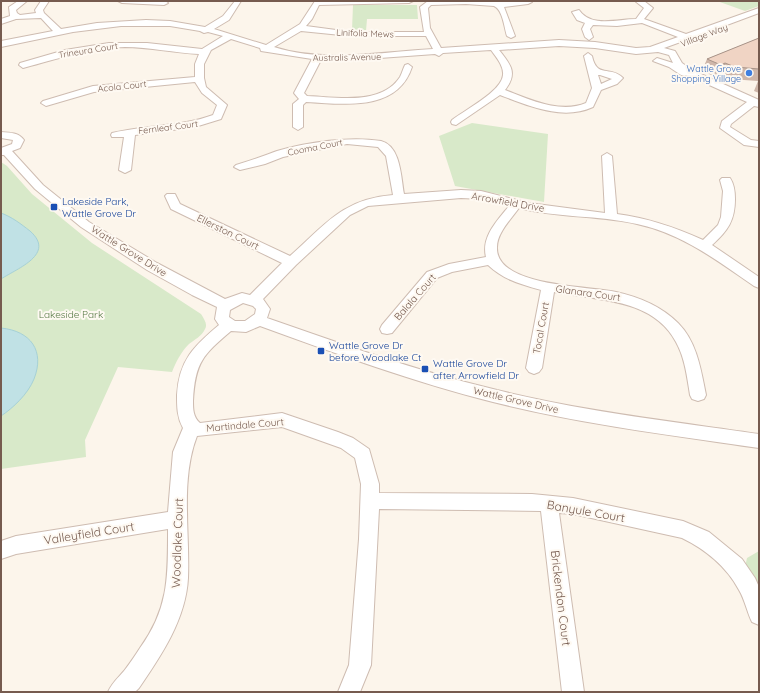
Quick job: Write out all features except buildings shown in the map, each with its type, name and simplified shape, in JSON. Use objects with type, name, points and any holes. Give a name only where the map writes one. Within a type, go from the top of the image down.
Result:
[{"type":"street","points":[[16,16],[12,14],[12,9],[23,1]]},
{"type":"street","points":[[40,14],[39,10],[45,1]]},
{"type":"street","points":[[122,1],[161,7]]},
{"type":"street","points":[[266,48],[300,28],[312,14],[316,2],[409,1]]},
{"type":"street","points":[[413,1],[427,4],[483,2],[499,5],[528,2]]},
{"type":"street","points":[[639,1],[649,8],[640,17],[640,21]]},
{"type":"street","points":[[205,30],[229,15],[238,2]]},
{"type":"street","points":[[427,4],[424,9],[426,28],[438,52]]},
{"type":"street","points":[[499,5],[511,36]]},
{"type":"street","points":[[147,23],[161,7]]},
{"type":"street","name":"Village Way","points":[[651,55],[710,28],[759,10]]},
{"type":"street","points":[[576,12],[580,18],[590,22],[617,24],[640,21],[688,38]]},
{"type":"street","points":[[1,22],[16,16],[40,14],[47,17],[59,32]]},
{"type":"street","name":"Village Way","points":[[674,55],[672,50],[673,47],[688,38],[759,14]]},
{"type":"street","name":"Village Way","points":[[710,28],[741,21]]},
{"type":"street","points":[[589,37],[586,29],[590,22]]},
{"type":"street","name":"Australis Avenue","points":[[1,44],[59,32],[102,26],[147,23],[205,30],[282,54],[317,58],[349,59],[493,48],[582,46],[651,55],[674,66],[691,77],[755,104]]},
{"type":"street","name":"Linifolia Mews","points":[[300,28],[351,34],[429,34]]},
{"type":"street","name":"Australis Avenue","points":[[1,47],[59,32]]},
{"type":"street","points":[[199,79],[199,62],[203,52],[215,43],[228,37]]},
{"type":"street","name":"Trineura Court","points":[[22,65],[74,51],[112,45],[138,45],[203,52]]},
{"type":"street","points":[[456,122],[464,114],[499,91],[506,83],[508,76],[504,65],[493,48]]},
{"type":"street","points":[[651,55],[662,50],[674,55],[679,65],[689,72],[755,104]]},
{"type":"street","points":[[651,55],[670,61],[674,55]]},
{"type":"street","points":[[588,56],[590,67],[594,71],[601,72],[618,79],[597,88]]},
{"type":"street","points":[[317,58],[299,93],[304,98],[350,102],[376,98],[389,92],[397,82],[404,78],[408,67]]},
{"type":"street","points":[[499,91],[540,106],[573,110],[584,109],[590,105],[597,88],[593,73],[594,71]]},
{"type":"street","name":"Acola Court","points":[[46,103],[93,89],[199,79]]},
{"type":"street","name":"Fernleaf Court","points":[[116,135],[197,124],[217,117],[222,105],[219,100],[204,90],[199,79]]},
{"type":"street","points":[[298,127],[298,104],[304,98]]},
{"type":"street","points":[[755,104],[726,123],[725,128],[748,143],[759,144]]},
{"type":"street","name":"Fernleaf Court","points":[[125,170],[130,132]]},
{"type":"street","points":[[3,133],[15,136],[19,140],[16,146],[4,151]]},
{"type":"street","name":"Cooma Court","points":[[240,167],[261,162],[280,154],[347,141],[380,144],[391,154],[399,198]]},
{"type":"street","name":"Wattle Grove Drive","points":[[4,151],[40,187],[94,230],[123,250],[154,268],[212,300],[226,305]]},
{"type":"street","points":[[608,156],[611,216]]},
{"type":"street","points":[[704,245],[722,230],[729,215],[729,187],[726,180]]},
{"type":"street","name":"Arrowfield Drive","points":[[254,300],[291,262],[346,212],[354,207],[375,200],[437,195],[481,195],[516,204],[650,222],[704,245],[759,283]]},
{"type":"street","name":"Ellerston Court","points":[[171,196],[175,206],[291,262]]},
{"type":"street","points":[[492,260],[490,248],[492,240],[516,204]]},
{"type":"street","name":"Glanara Court","points":[[492,260],[498,266],[517,278],[548,288],[615,296],[639,303],[659,315],[674,328],[685,344],[692,365],[698,395]]},
{"type":"street","name":"Balala Court","points":[[387,329],[432,275],[449,268],[492,260]]},
{"type":"street","name":"Tocal Court","points":[[534,368],[548,288]]},
{"type":"street","points":[[236,300],[254,300],[262,309],[261,316],[258,320],[247,326],[240,327],[228,325],[221,316],[226,305],[236,300]]},
{"type":"street","name":"Wattle Grove Drive","points":[[258,320],[415,375],[495,396],[578,414],[759,441]]},
{"type":"street","name":"Martindale Court","points":[[228,325],[203,346],[188,367],[185,381],[185,412],[187,421],[192,427],[198,430],[282,420],[332,437],[346,443],[362,454],[370,484],[370,501],[360,665],[349,692]]},
{"type":"street","name":"Woodlake Court","points":[[119,692],[131,680],[152,650],[168,619],[178,579],[177,519],[182,452],[192,427]]},
{"type":"street","name":"Banyule Court","points":[[370,501],[532,502],[573,506],[683,530],[702,538],[717,549],[735,566],[748,585],[759,615]]},
{"type":"street","name":"Brickendon Court","points":[[549,504],[573,692]]},
{"type":"street","name":"Valleyfield Court","points":[[1,550],[23,544],[177,519]]},
{"type":"green space","points":[[717,1],[759,1],[759,6],[745,11]]},
{"type":"green space","points":[[353,5],[417,5],[418,19],[367,19],[366,31],[352,30]]},
{"type":"green space","points":[[472,123],[548,134],[544,202],[455,186],[439,136]]},
{"type":"green space","name":"Lakeside Park","points":[[1,162],[7,166],[32,194],[92,243],[201,314],[206,323],[206,327],[202,334],[189,344],[181,354],[172,372],[118,367],[85,440],[86,457],[1,469]]},
{"type":"green space","points":[[759,551],[759,593],[745,567],[747,558]]},
{"type":"water","points":[[1,213],[20,223],[30,231],[37,239],[39,247],[32,260],[1,279]]},
{"type":"water","points":[[1,328],[20,333],[28,338],[33,344],[38,360],[34,379],[28,390],[15,405],[1,416]]},
{"type":"place","name":"Wattle Grove Shopping Village","points":[[749,73]]},
{"type":"place","name":"Lakeside Park, Wattle Grove Dr","points":[[54,207]]},
{"type":"place","name":"Wattle Grove Dr before Woodlake Ct","points":[[321,351]]},
{"type":"place","name":"Wattle Grove Dr after Arrowfield Dr","points":[[425,369]]}]
